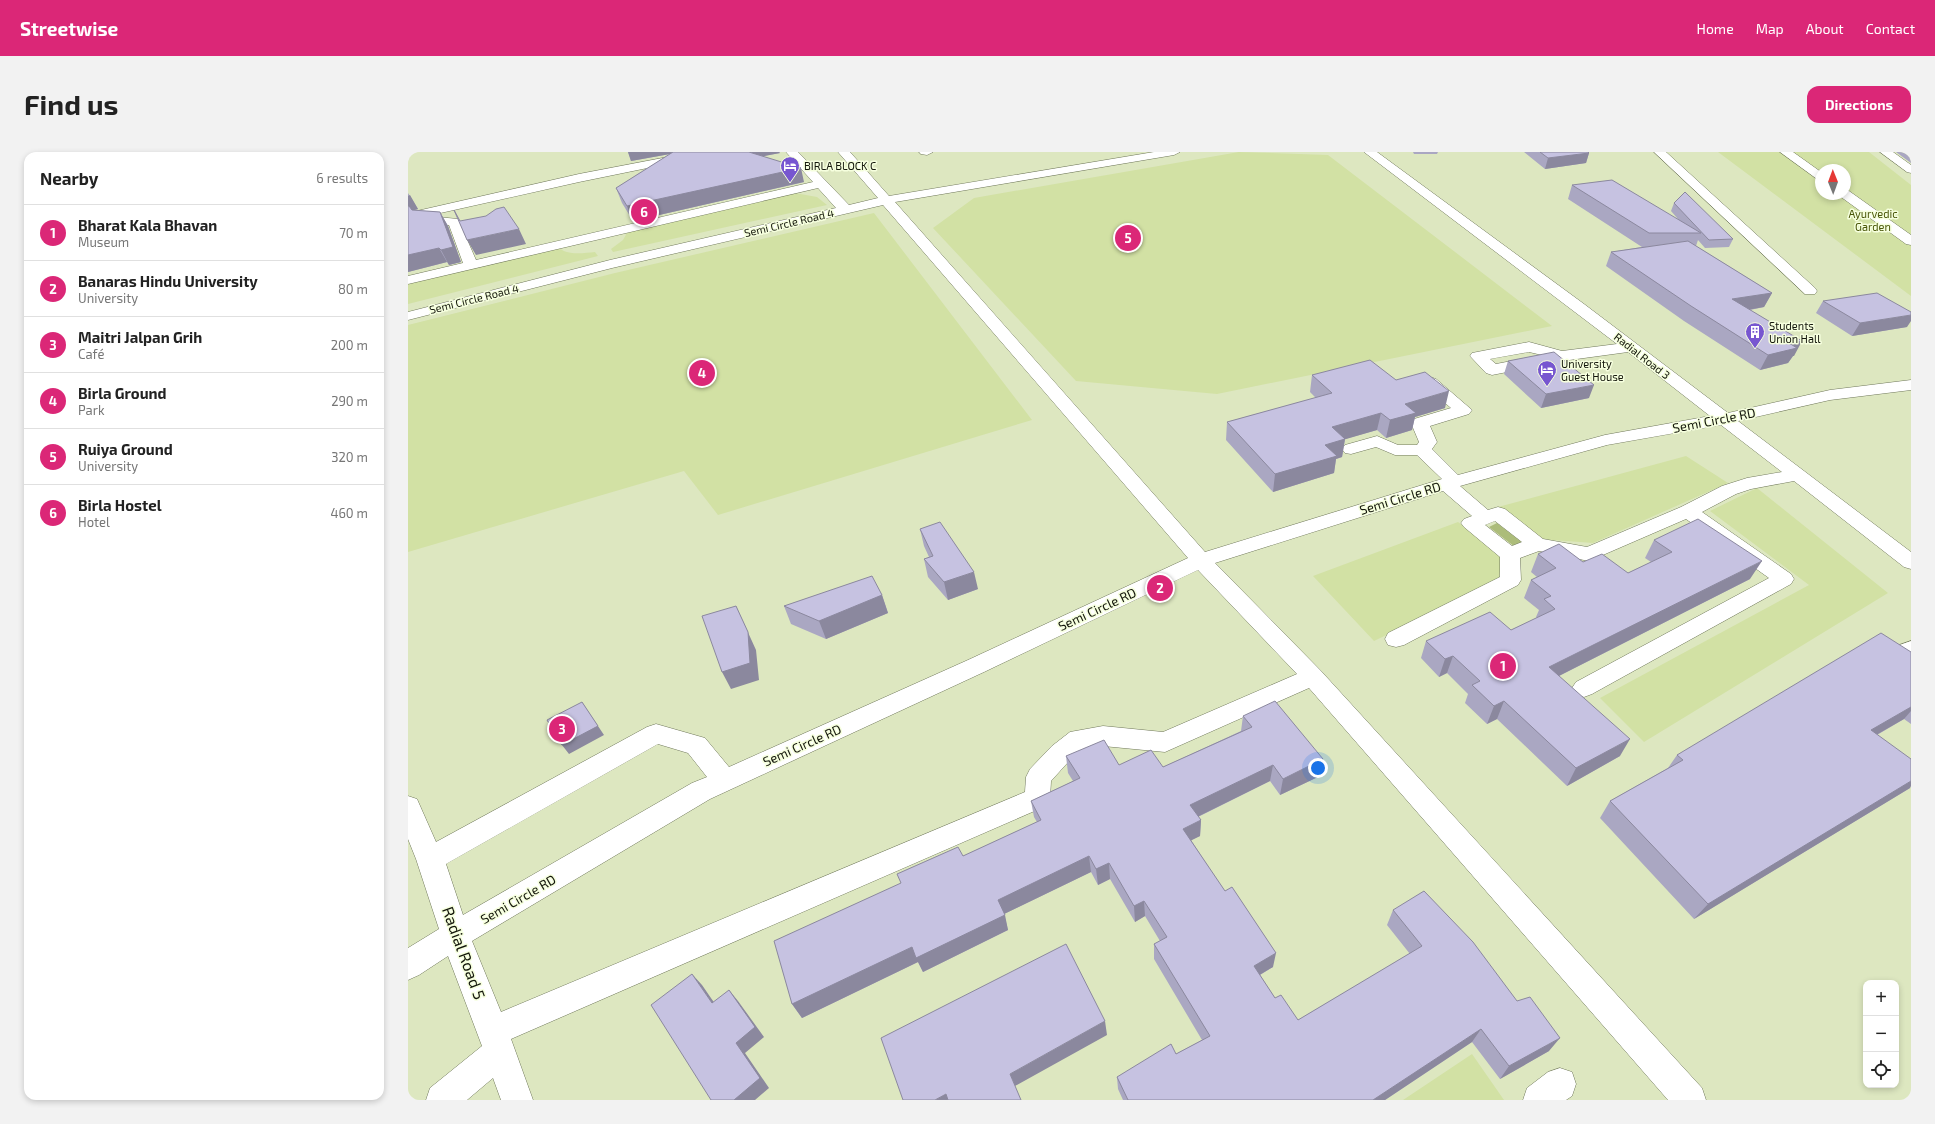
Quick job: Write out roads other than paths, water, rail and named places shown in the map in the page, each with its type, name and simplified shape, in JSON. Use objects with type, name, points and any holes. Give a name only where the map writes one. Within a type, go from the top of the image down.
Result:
[{"type":"street","points":[[408,216],[578,178],[711,152]]},
{"type":"street","points":[[792,152],[840,205],[848,210]]},
{"type":"street","points":[[844,152],[1201,560],[1313,677],[1690,1100]]},
{"type":"street","name":"Semi Circle Road 4","points":[[408,316],[610,264],[887,200],[1125,156],[1174,152]]},
{"type":"street","name":"Radial Road 3","points":[[1370,152],[1631,348],[1911,562]]},
{"type":"street","points":[[1660,152],[1810,291]]},
{"type":"street","points":[[1786,152],[1815,173]]},
{"type":"street","points":[[1886,152],[1911,170]]},
{"type":"street","points":[[408,280],[821,184]]},
{"type":"street","points":[[1851,198],[1911,241]]},
{"type":"street","points":[[421,214],[422,220],[454,222],[471,265]]},
{"type":"street","points":[[610,264],[604,248],[615,239],[613,232]]},
{"type":"street","points":[[567,242],[582,250],[598,249]]},
{"type":"street","points":[[1562,356],[1631,348]]},
{"type":"street","points":[[1422,450],[1428,442],[1420,423],[1464,410],[1430,382]]},
{"type":"street","name":"Semi Circle RD","points":[[408,965],[455,935],[701,791],[976,666],[1201,560],[1450,482],[1605,440],[1724,419],[1830,395],[1911,385]]},
{"type":"street","points":[[1350,449],[1377,441],[1395,450],[1422,450],[1450,482],[1485,517]]},
{"type":"street","points":[[1396,639],[1511,580],[1510,555],[1471,522],[1498,512],[1538,544],[1589,554],[1688,511],[1730,490],[1747,484],[1796,474]]},
{"type":"street","points":[[1584,688],[1784,579],[1688,511]]},
{"type":"street","points":[[1510,555],[1538,544]]},
{"type":"street","points":[[1911,648],[1899,654],[1911,662]]},
{"type":"street","points":[[442,1100],[497,1042],[1037,798],[1039,777],[1061,753],[1079,739],[1103,736],[1165,742],[1313,677]]},
{"type":"street","points":[[430,859],[656,734],[696,745],[724,780]]},
{"type":"street","name":"Radial Road 5","points":[[408,808],[430,859],[455,935],[518,1100]]},
{"type":"place","name":"BIRLA BLOCK C","points":[[790,183]]},
{"type":"place","name":"Birla Hostel","points":[[644,212]]},
{"type":"place","name":"Ruiya Ground","points":[[1128,238]]},
{"type":"place","name":"Students Union Hall","points":[[1755,349]]},
{"type":"place","name":"Birla Ground","points":[[702,373]]},
{"type":"place","name":"University Guest House","points":[[1547,387]]},
{"type":"place","name":"Banaras Hindu University","points":[[1160,588]]},
{"type":"place","name":"Bharat Kala Bhavan","points":[[1503,666]]},
{"type":"place","name":"Maitri Jalpan Grih","points":[[562,729]]},
{"type":"park label","name":"Ayurvedic Garden","points":[[1873,220]]}]
